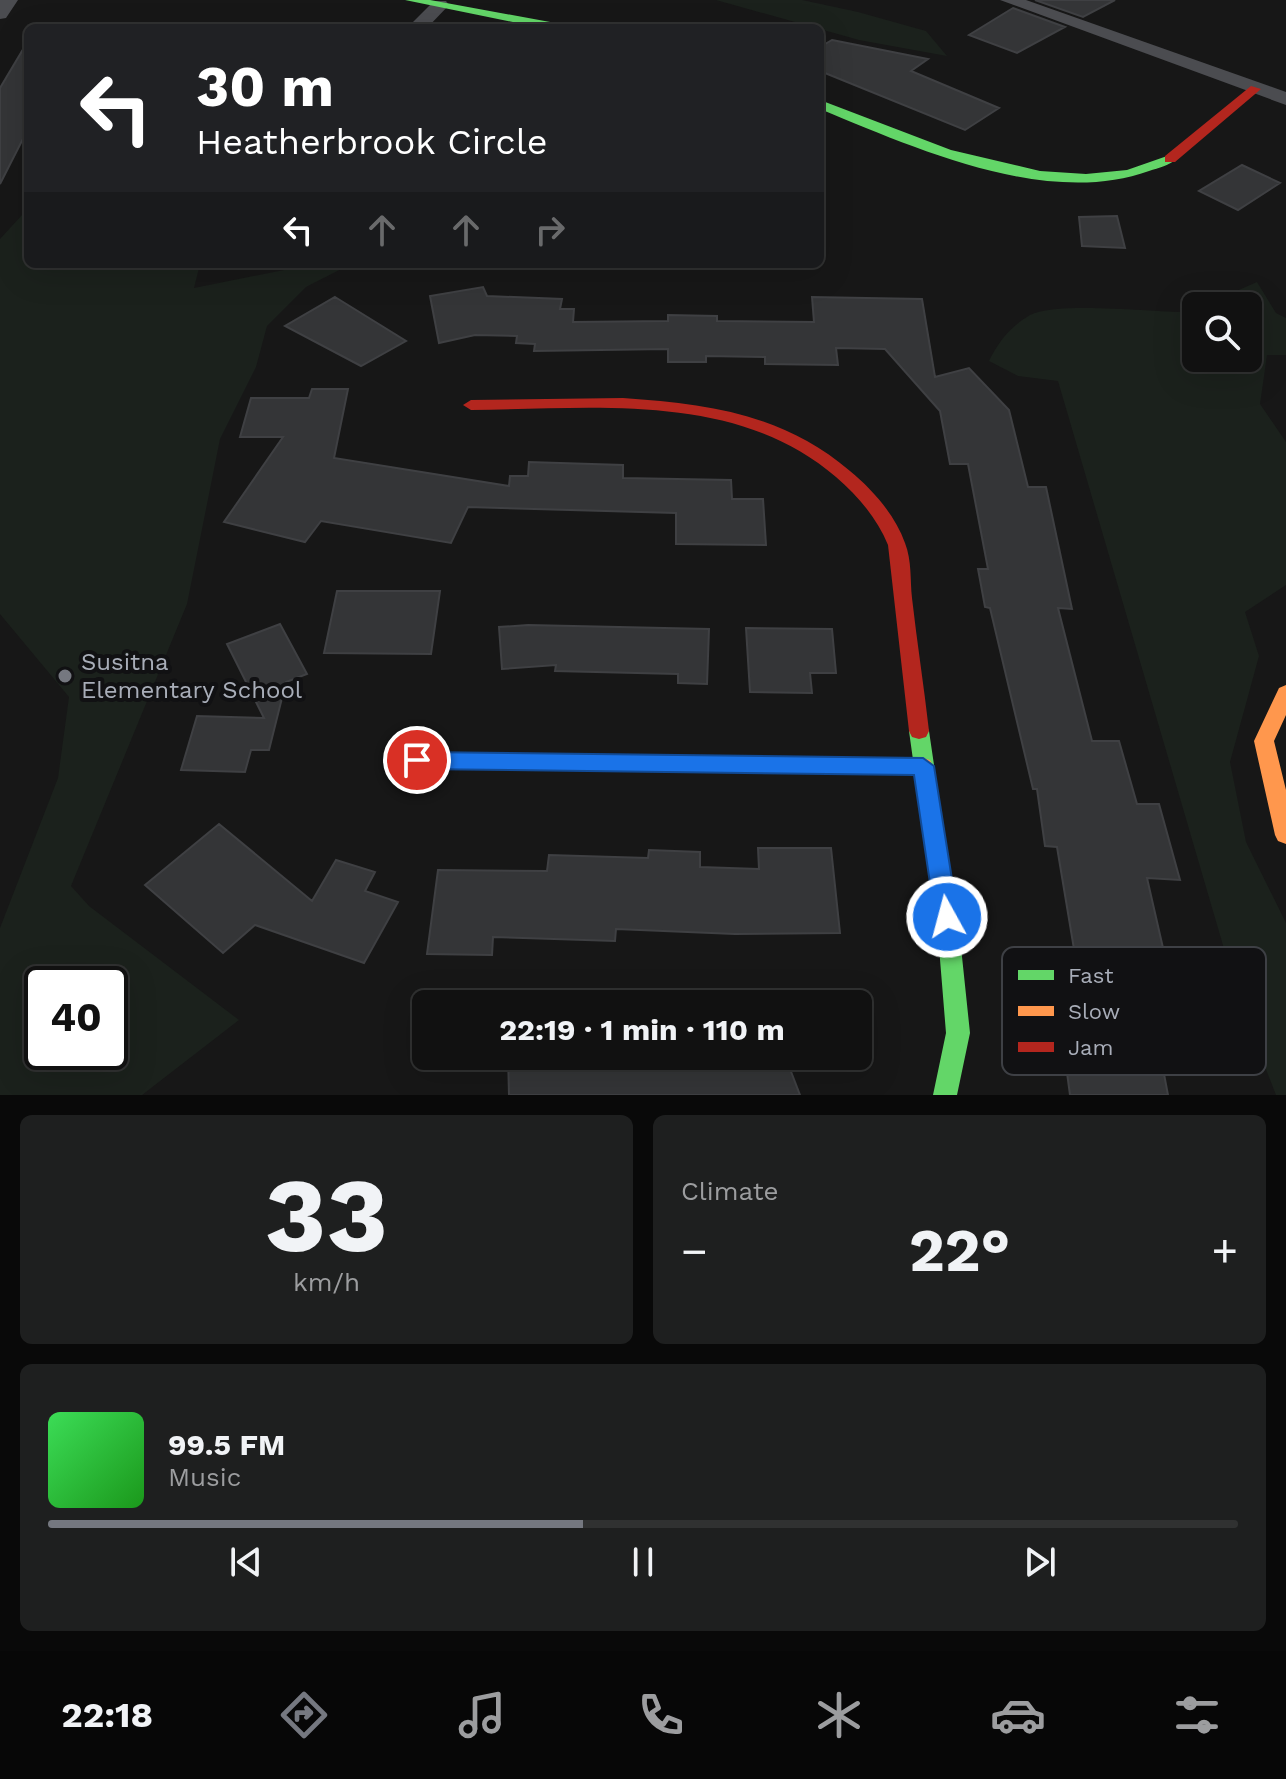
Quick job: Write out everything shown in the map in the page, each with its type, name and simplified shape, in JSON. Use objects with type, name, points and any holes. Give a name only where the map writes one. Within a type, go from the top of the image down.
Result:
[{"type":"street","points":[[0,14],[9,0]]},
{"type":"street","points":[[411,0],[540,24]]},
{"type":"street","points":[[1009,0],[1286,99]]},
{"type":"street","points":[[420,24],[440,5]]},
{"type":"street","points":[[824,106],[986,168],[1041,177],[1097,177],[1134,171],[1170,160],[1255,89]]},
{"type":"street","points":[[471,405],[655,406],[713,411],[760,424],[811,448],[846,474],[871,501],[897,545],[923,766],[950,947],[958,1033],[945,1095]]},
{"type":"street","points":[[1286,693],[1264,741],[1286,835]]},
{"type":"street","points":[[417,760],[923,766]]},
{"type":"shaded area","points":[[716,0],[802,0],[858,12],[926,31],[947,56],[859,40],[824,30],[824,24],[802,24]]},
{"type":"shaded area","name":"Susitna Elementary School","points":[[22,215],[24,268],[199,268],[194,288],[294,268],[343,268],[306,287],[267,326],[256,367],[220,439],[187,604],[71,886],[89,906],[239,1020],[142,1095],[0,1095],[0,928],[58,778],[69,697],[0,614],[0,239]]},
{"type":"shaded area","points":[[1257,282],[1276,313],[1286,318],[1286,355],[1267,355],[1260,404],[1286,442],[1286,585],[1245,612],[1259,656],[1230,762],[1246,842],[1286,923],[1286,1095],[1276,1095],[1266,1069],[1266,947],[1224,947],[1058,381],[1018,376],[989,361],[1006,335],[1030,315],[1082,308],[1182,312],[1182,372],[1262,372],[1262,292],[1234,292]]},
{"type":"building","points":[[1035,0],[1115,0],[1083,17]]},
{"type":"building","points":[[1013,8],[1065,27],[1017,53],[969,35]]},
{"type":"building","points":[[832,40],[928,59],[911,71],[999,108],[965,130],[824,73],[824,45]]},
{"type":"building","points":[[24,48],[24,137],[0,184],[0,88]]},
{"type":"building","points":[[1242,165],[1280,183],[1238,210],[1199,191]]},
{"type":"building","points":[[1117,216],[1125,248],[1082,246],[1079,217]]},
{"type":"building","points":[[483,287],[487,296],[562,299],[560,309],[574,309],[573,322],[668,321],[668,315],[717,316],[717,321],[814,322],[812,297],[922,299],[935,377],[969,368],[1009,410],[1028,487],[1046,487],[1072,609],[1058,608],[1092,741],[1119,741],[1137,804],[1159,804],[1180,880],[1147,878],[1163,947],[1074,947],[1057,847],[1045,846],[1037,789],[1033,789],[990,608],[985,607],[978,569],[988,569],[968,464],[950,464],[940,411],[885,349],[836,348],[838,365],[765,364],[765,357],[706,356],[706,362],[668,362],[668,349],[534,351],[535,344],[516,343],[517,336],[475,335],[439,343],[430,296]]},
{"type":"building","points":[[335,297],[406,341],[361,366],[285,326]]},
{"type":"building","points":[[312,389],[348,389],[334,458],[509,486],[510,476],[528,476],[529,462],[623,465],[623,478],[731,480],[732,499],[763,499],[766,545],[676,544],[676,513],[468,507],[451,543],[321,521],[305,542],[224,522],[283,437],[240,437],[251,398],[309,398]]},
{"type":"building","points":[[337,591],[440,591],[431,654],[324,653]]},
{"type":"building","points":[[280,624],[307,674],[286,682],[269,750],[251,750],[245,772],[181,770],[197,716],[264,718],[227,644]]},
{"type":"building","points":[[499,627],[709,629],[707,684],[678,683],[678,674],[555,671],[556,665],[502,669]]},
{"type":"building","points":[[746,628],[832,629],[836,673],[810,673],[812,693],[750,692]]},
{"type":"building","points":[[219,824],[312,901],[336,860],[375,872],[365,891],[398,902],[364,963],[255,925],[223,953],[145,885]]},
{"type":"building","points":[[758,848],[831,848],[840,933],[735,934],[616,929],[615,941],[493,937],[492,955],[427,954],[438,870],[547,871],[549,855],[648,858],[649,850],[700,852],[700,867],[759,869]]},
{"type":"building","points":[[508,1070],[790,1070],[800,1095],[509,1095]]},
{"type":"building","points":[[1067,1075],[1164,1075],[1168,1095],[1070,1095]]},
{"type":"traffic: fast","points":[[411,0],[540,24]]},
{"type":"traffic: fast","points":[[824,106],[946,153],[1040,175],[1086,178],[1130,173],[1170,159]]},
{"type":"traffic: fast","points":[[919,731],[950,947],[958,1033],[945,1095]]},
{"type":"traffic: slow","points":[[1286,693],[1264,741],[1286,835]]},
{"type":"traffic: slow","points":[[417,760],[923,766]]},
{"type":"traffic: jam","points":[[1170,159],[1255,89]]},
{"type":"traffic: jam","points":[[471,405],[571,403],[675,407],[726,415],[773,429],[817,452],[868,498],[897,545],[919,731]]},
{"type":"place","name":"Susitna Elementary School","points":[[65,676]]},
{"type":"route","points":[[417,760],[923,766],[947,917]]}]
